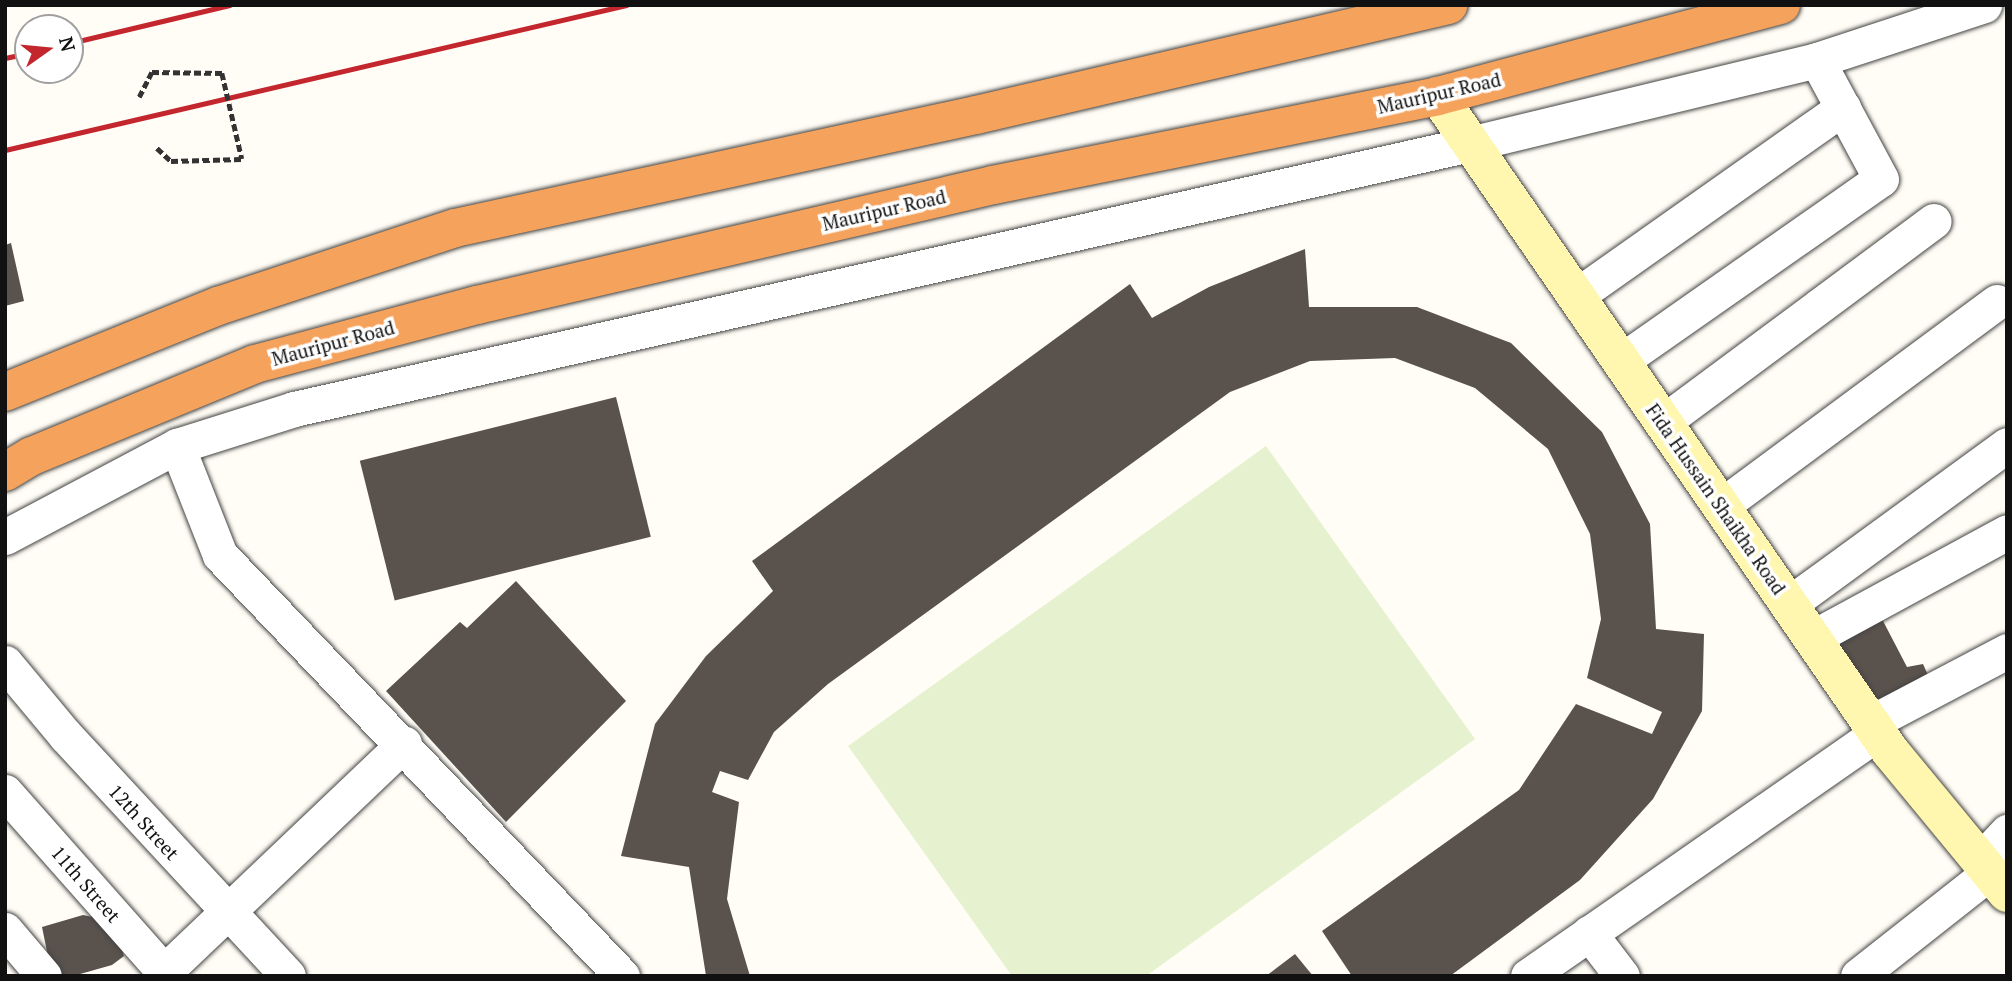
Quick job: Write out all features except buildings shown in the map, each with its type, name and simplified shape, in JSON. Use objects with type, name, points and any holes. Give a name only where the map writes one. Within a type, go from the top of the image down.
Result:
[{"type":"highway","points":[[5,392],[218,306],[455,228],[976,116],[1448,5]]},
{"type":"highway","name":"Mauripur Road","points":[[5,472],[32,456],[255,364],[477,305],[993,185],[1438,96],[1781,5]]},
{"type":"street","points":[[5,537],[177,446],[294,409],[1471,144],[1817,60],[1984,5]]},
{"type":"street","points":[[1621,361],[1881,179],[1817,60]]},
{"type":"street","name":"Fida Hussain Shaikha Road","points":[[1438,96],[1874,728],[1992,875]]},
{"type":"street","points":[[1576,296],[1843,108]]},
{"type":"street","points":[[1663,422],[1934,221]]},
{"type":"street","points":[[1721,506],[1997,302]]},
{"type":"street","points":[[1789,604],[2007,445]]},
{"type":"street","points":[[177,446],[220,555],[404,744],[622,976]]},
{"type":"street","points":[[1812,638],[2007,532]]},
{"type":"street","points":[[1528,976],[1874,728],[2007,651]]},
{"type":"street","name":"12th Street","points":[[5,663],[227,914],[288,976]]},
{"type":"street","points":[[164,974],[404,744]]},
{"type":"street","name":"11th Street","points":[[5,792],[164,974]]},
{"type":"street","points":[[1870,972],[1992,875],[2007,832]]},
{"type":"street","points":[[5,930],[44,976]]},
{"type":"street","points":[[1589,933],[1622,976]]},
{"type":"path","points":[[139,97],[152,72],[222,73],[242,159],[172,161],[157,148]]},
{"type":"green space","points":[[1266,446],[1475,739],[1146,976],[1012,976],[848,746]]},
{"type":"railway","points":[[84,40],[230,5]]},
{"type":"railway","points":[[5,150],[626,5]]},
{"type":"railway","points":[[5,58],[14,56]]}]
